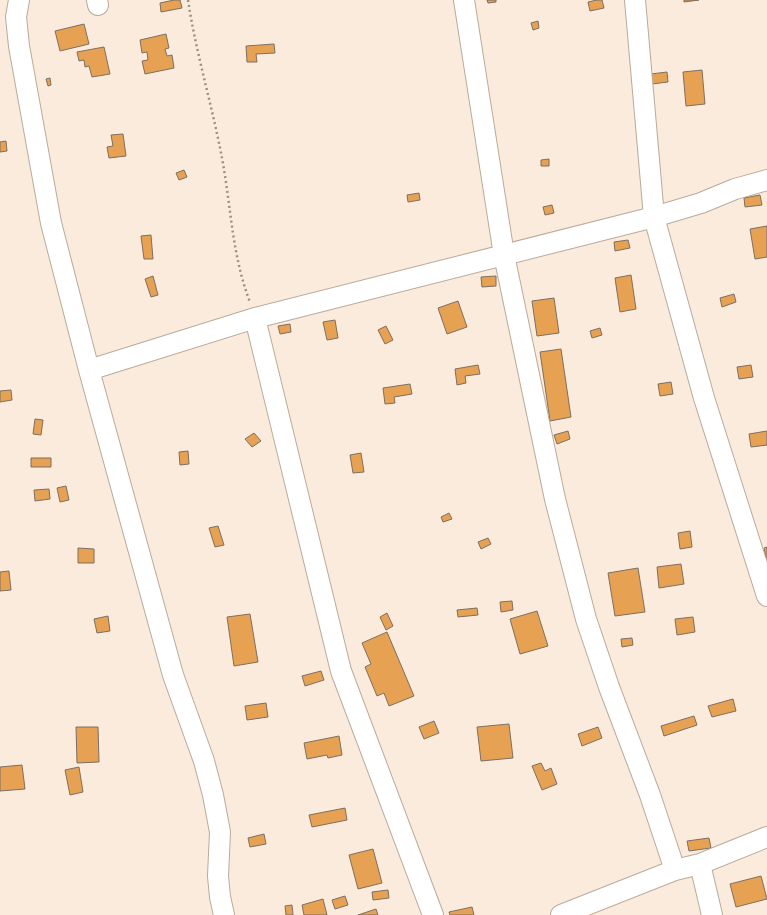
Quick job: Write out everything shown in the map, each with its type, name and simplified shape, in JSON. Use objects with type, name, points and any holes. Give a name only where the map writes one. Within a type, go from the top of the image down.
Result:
[{"type":"street","points":[[19,0],[16,17],[19,46],[51,223],[89,370],[173,675],[204,761],[213,795],[220,832],[218,876],[220,897],[224,915]]},
{"type":"street","points":[[464,0],[504,255],[555,499],[586,619],[609,687],[650,794],[675,870]]},
{"type":"street","points":[[635,0],[654,217],[704,398],[767,596]]},
{"type":"street","points":[[89,370],[255,318],[701,204],[735,189],[767,180]]},
{"type":"street","points":[[255,318],[341,671],[433,915]]},
{"type":"street","points":[[561,915],[675,870],[700,864],[767,837]]},
{"type":"street","points":[[700,864],[712,915]]},
{"type":"path","points":[[188,0],[193,32],[222,158],[235,248],[246,293],[255,318]]},
{"type":"building","points":[[180,0],[182,8],[161,12],[160,3]]},
{"type":"building","points":[[487,0],[496,0],[496,2],[488,3]]},
{"type":"building","points":[[602,0],[604,8],[590,11],[588,2]]},
{"type":"building","points":[[684,0],[699,0],[684,2]]},
{"type":"building","points":[[538,21],[539,28],[533,30],[531,23]]},
{"type":"building","points":[[84,24],[89,44],[60,51],[55,31]]},
{"type":"building","points":[[166,34],[169,48],[165,49],[167,56],[172,55],[174,68],[145,74],[142,61],[148,60],[147,52],[142,53],[140,40]]},
{"type":"building","points":[[274,44],[275,53],[256,54],[257,62],[247,62],[246,46]]},
{"type":"building","points":[[104,47],[110,74],[92,77],[89,66],[85,67],[84,60],[79,61],[77,52]]},
{"type":"building","points":[[702,70],[705,104],[686,106],[683,72]]},
{"type":"building","points":[[667,72],[668,82],[652,84],[651,74]]},
{"type":"building","points":[[50,78],[51,85],[48,86],[46,79]]},
{"type":"building","points":[[123,134],[126,156],[109,158],[107,147],[113,146],[111,135]]},
{"type":"building","points":[[6,141],[7,151],[0,152],[0,142]]},
{"type":"building","points":[[549,159],[549,166],[541,166],[541,160]]},
{"type":"building","points":[[184,170],[187,177],[179,180],[176,173]]},
{"type":"building","points":[[419,193],[420,200],[408,202],[407,195]]},
{"type":"building","points":[[760,195],[762,205],[745,207],[744,198]]},
{"type":"building","points":[[552,205],[554,213],[545,215],[543,207]]},
{"type":"building","points":[[767,226],[767,257],[755,259],[750,229]]},
{"type":"building","points":[[151,235],[153,259],[144,259],[141,236]]},
{"type":"building","points":[[628,240],[630,248],[615,251],[614,242]]},
{"type":"building","points":[[631,275],[636,309],[620,312],[615,278]]},
{"type":"building","points":[[153,276],[158,295],[151,297],[145,279]]},
{"type":"building","points":[[496,276],[496,286],[482,287],[481,277]]},
{"type":"building","points":[[734,294],[736,302],[722,307],[720,298]]},
{"type":"building","points":[[554,298],[559,333],[537,336],[532,301]]},
{"type":"building","points":[[458,301],[467,327],[447,334],[438,308]]},
{"type":"building","points":[[335,320],[338,338],[327,340],[323,322]]},
{"type":"building","points":[[290,324],[291,332],[280,334],[278,326]]},
{"type":"building","points":[[386,326],[393,340],[385,344],[378,330]]},
{"type":"building","points":[[600,328],[602,335],[592,338],[590,331]]},
{"type":"building","points":[[561,349],[571,417],[550,421],[540,352]]},
{"type":"building","points":[[478,365],[480,374],[465,376],[466,383],[457,385],[455,369]]},
{"type":"building","points":[[751,365],[753,377],[739,379],[737,367]]},
{"type":"building","points":[[671,382],[673,394],[660,396],[658,384]]},
{"type":"building","points":[[410,384],[412,394],[394,397],[395,403],[385,404],[383,388]]},
{"type":"building","points":[[11,390],[12,400],[0,402],[0,391]]},
{"type":"building","points":[[35,419],[43,420],[41,435],[33,434]]},
{"type":"building","points":[[568,431],[570,439],[557,444],[554,435]]},
{"type":"building","points":[[767,431],[767,445],[751,447],[749,434]]},
{"type":"building","points":[[254,433],[261,441],[252,447],[245,439]]},
{"type":"building","points":[[188,451],[189,464],[180,465],[179,452]]},
{"type":"building","points":[[361,453],[364,472],[353,473],[350,455]]},
{"type":"building","points":[[31,458],[51,458],[51,467],[31,467]]},
{"type":"building","points":[[66,486],[69,500],[60,502],[57,488]]},
{"type":"building","points":[[49,489],[50,499],[35,501],[34,490]]},
{"type":"building","points":[[449,513],[452,519],[443,522],[441,517]]},
{"type":"building","points":[[218,526],[224,545],[215,547],[209,528]]},
{"type":"building","points":[[690,531],[692,547],[680,549],[678,533]]},
{"type":"building","points":[[488,538],[491,544],[481,549],[478,542]]},
{"type":"building","points":[[767,547],[767,558],[766,558],[764,548]]},
{"type":"building","points":[[78,548],[94,549],[94,563],[78,563]]},
{"type":"building","points":[[681,564],[684,584],[659,588],[657,567]]},
{"type":"building","points":[[638,568],[645,612],[615,616],[608,573]]},
{"type":"building","points":[[9,571],[11,590],[0,591],[0,572]]},
{"type":"building","points":[[512,601],[513,610],[501,612],[500,602]]},
{"type":"building","points":[[477,608],[478,615],[458,617],[457,610]]},
{"type":"building","points":[[537,611],[548,646],[520,654],[510,619]]},
{"type":"building","points":[[387,613],[393,626],[386,630],[380,617]]},
{"type":"building","points":[[250,614],[258,662],[234,666],[227,617]]},
{"type":"building","points":[[108,616],[110,631],[97,633],[94,619]]},
{"type":"building","points":[[693,617],[695,632],[677,635],[675,619]]},
{"type":"building","points":[[387,632],[414,696],[389,706],[384,693],[377,696],[365,667],[371,664],[362,643]]},
{"type":"building","points":[[632,638],[633,645],[622,647],[621,639]]},
{"type":"building","points":[[321,671],[324,680],[305,686],[302,676]]},
{"type":"building","points":[[733,699],[736,711],[712,717],[708,706]]},
{"type":"building","points":[[266,703],[268,717],[247,720],[245,706]]},
{"type":"building","points":[[694,716],[697,725],[664,736],[661,726]]},
{"type":"building","points":[[434,721],[439,733],[424,739],[419,727]]},
{"type":"building","points":[[509,724],[513,758],[481,761],[477,727]]},
{"type":"building","points":[[76,727],[98,727],[99,762],[77,763]]},
{"type":"building","points":[[598,727],[602,738],[582,746],[578,734]]},
{"type":"building","points":[[339,736],[342,755],[328,758],[327,755],[307,759],[304,743]]},
{"type":"building","points":[[541,763],[545,771],[551,768],[557,784],[542,790],[532,766]]},
{"type":"building","points":[[22,765],[25,789],[0,791],[0,767]]},
{"type":"building","points":[[79,767],[83,792],[70,795],[65,770]]},
{"type":"building","points":[[345,808],[347,820],[312,827],[309,815]]},
{"type":"building","points":[[264,834],[266,844],[250,847],[248,838]]},
{"type":"building","points":[[709,838],[711,848],[689,851],[687,841]]},
{"type":"building","points":[[373,849],[382,883],[358,889],[349,855]]},
{"type":"building","points":[[761,876],[767,899],[736,907],[730,884]]},
{"type":"building","points":[[388,890],[389,898],[373,900],[372,892]]},
{"type":"building","points":[[345,896],[348,905],[335,909],[332,900]]},
{"type":"building","points":[[323,899],[327,915],[304,915],[302,905]]},
{"type":"building","points":[[292,905],[293,915],[286,915],[285,906]]},
{"type":"building","points":[[472,907],[474,915],[450,915],[449,912]]},
{"type":"building","points":[[376,909],[378,915],[358,915]]}]
